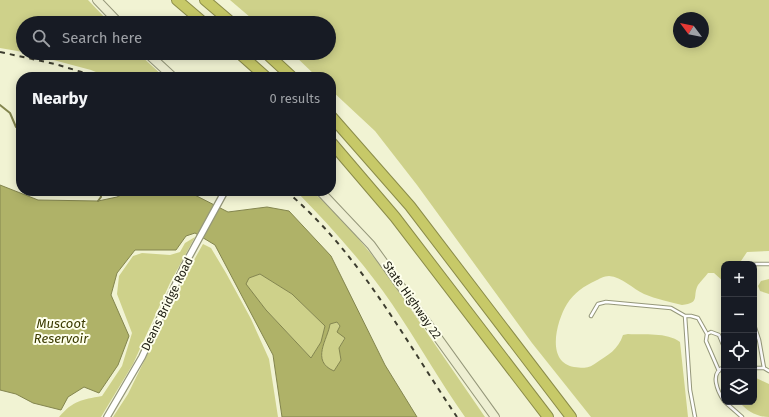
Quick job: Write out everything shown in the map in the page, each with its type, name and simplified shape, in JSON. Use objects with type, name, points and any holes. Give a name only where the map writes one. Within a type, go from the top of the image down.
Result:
[{"type":"highway","points":[[177,0],[196,16]]},
{"type":"highway","points":[[205,0],[224,16]]},
{"type":"highway","points":[[247,60],[260,72]]},
{"type":"highway","points":[[274,60],[287,72]]},
{"type":"highway","points":[[336,122],[410,206],[571,417]]},
{"type":"highway","points":[[336,148],[395,217],[548,417]]},
{"type":"main road","points":[[97,0],[112,16]]},
{"type":"main road","points":[[155,60],[168,72]]},
{"type":"main road","name":"State Highway 22","points":[[325,196],[372,244],[494,417]]},
{"type":"street","name":"Deans Bridge Road","points":[[107,417],[142,357],[173,288],[222,196]]},
{"type":"lane","points":[[757,264],[769,264]]},
{"type":"lane","points":[[592,316],[598,304],[606,302],[671,308],[685,316],[698,318],[707,334],[706,341],[719,371]]},
{"type":"lane","points":[[685,316],[690,390],[695,417]]},
{"type":"lane","points":[[707,334],[712,332],[719,335],[721,340]]},
{"type":"lane","points":[[757,333],[764,368]]},
{"type":"lane","points":[[757,368],[764,368],[769,371]]},
{"type":"lane","points":[[721,395],[716,383],[719,371],[722,369]]},
{"type":"lane","points":[[728,405],[742,417]]},
{"type":"shaded area","points":[[0,0],[88,0],[103,16],[16,16],[16,51],[0,48]]},
{"type":"shaded area","points":[[230,0],[769,0],[769,251],[747,252],[741,261],[721,261],[721,279],[714,273],[708,273],[696,289],[694,301],[692,303],[682,305],[644,294],[614,277],[603,277],[587,285],[573,296],[563,311],[557,330],[556,349],[559,357],[565,364],[574,367],[585,368],[605,357],[618,345],[623,335],[662,335],[680,342],[688,417],[591,417],[532,343],[417,185],[375,131],[336,95],[336,72],[312,72],[299,60],[336,60],[336,16],[249,16]]},
{"type":"shaded area","points":[[53,60],[146,60],[159,72],[96,72]]},
{"type":"shaded area","points":[[301,196],[317,196],[343,220],[381,266],[485,417],[465,417],[381,289],[347,246]]},
{"type":"shaded area","points":[[195,237],[170,283],[133,364],[101,417],[59,417],[69,407],[78,402],[102,396],[122,366],[132,333],[117,294],[119,276],[133,256],[142,253],[170,255],[180,252],[185,243]]},
{"type":"shaded area","points":[[203,244],[211,248],[226,273],[251,319],[269,359],[278,417],[113,417],[128,394],[189,269]]},
{"type":"shaded area","points":[[260,274],[292,294],[325,326],[321,342],[311,358],[266,310],[245,284],[249,278]]},
{"type":"shaded area","points":[[769,279],[769,294],[760,291],[758,286],[761,281]]},
{"type":"shaded area","points":[[337,322],[345,337],[339,348],[341,360],[334,371],[327,367],[323,362],[322,349],[330,324]]},
{"type":"shaded area","points":[[757,378],[769,384],[769,417],[752,413],[742,405],[757,405]]},
{"type":"water","name":"Muscoot Reservoir","points":[[0,185],[16,191],[16,196],[28,196],[38,200],[98,201],[119,196],[197,196],[228,212],[267,207],[289,211],[331,256],[385,365],[417,417],[282,417],[273,355],[215,245],[195,233],[186,236],[176,250],[135,250],[117,273],[111,295],[129,336],[118,365],[99,393],[84,387],[68,397],[61,410],[33,403],[16,394],[0,390]],"holes":[[[260,274],[292,294],[325,326],[321,342],[311,358],[266,310],[246,284],[249,278]],[[337,322],[340,326],[337,332],[345,338],[339,348],[341,360],[334,371],[327,367],[323,362],[322,349],[330,324]]]},
{"type":"waterway","points":[[0,105],[10,113],[16,127]]},
{"type":"waterway","points":[[98,201],[101,196]]},
{"type":"railway","points":[[0,52],[16,55]]},
{"type":"railway","points":[[37,60],[81,72]]},
{"type":"railway","points":[[291,196],[312,215],[336,241],[358,269],[399,327],[457,417]]}]
